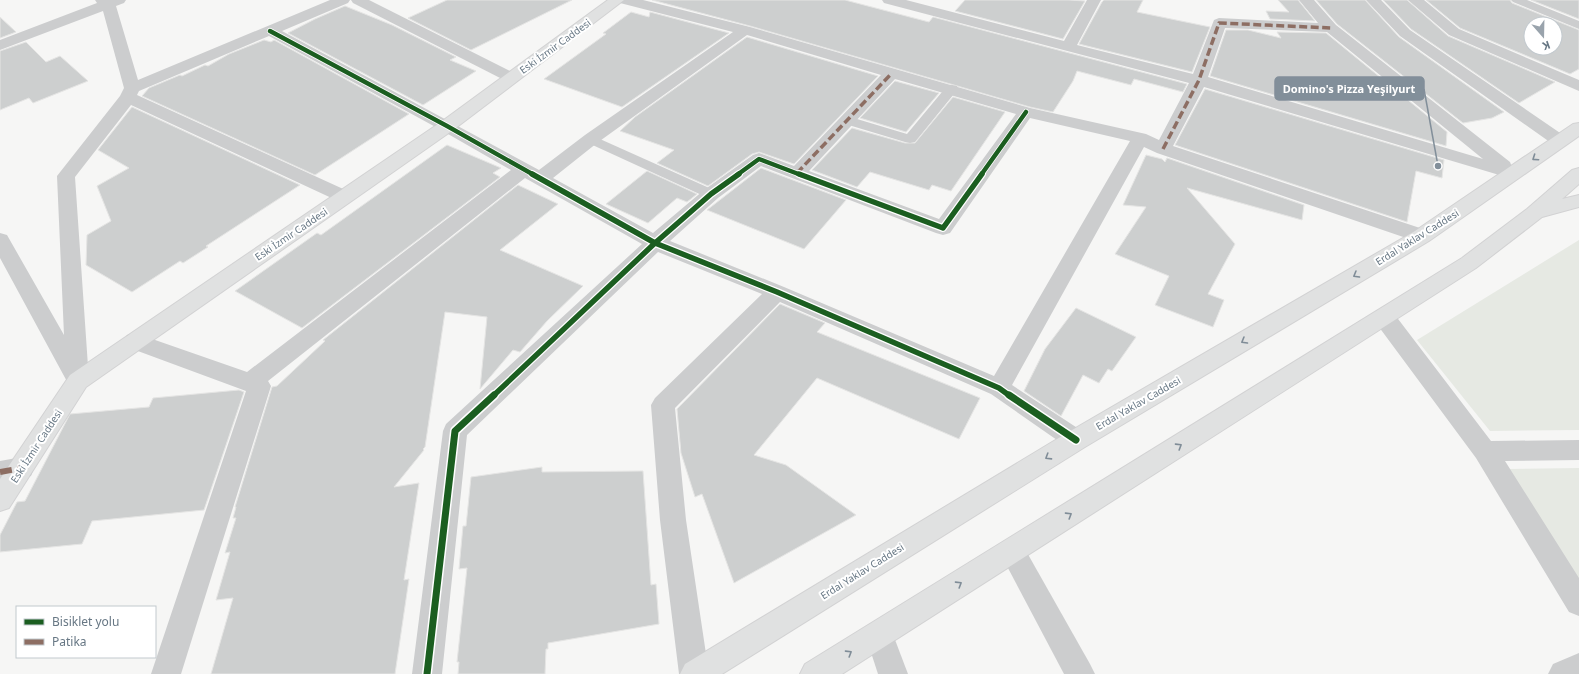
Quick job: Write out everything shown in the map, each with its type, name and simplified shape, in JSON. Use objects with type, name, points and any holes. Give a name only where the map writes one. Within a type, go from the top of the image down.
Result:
[{"type":"main road","name":"Eski İzmir Caddesi","points":[[0,500],[11,470],[78,381],[447,126],[617,0]]},
{"type":"main road","name":"Erdal Yaklav Caddesi","points":[[695,674],[1076,440],[1422,236],[1579,128]]},
{"type":"main road","points":[[816,674],[1469,263],[1534,213],[1579,174]]},
{"type":"main road","points":[[1534,213],[1579,201]]},
{"type":"street","points":[[78,381],[66,176],[130,92],[344,0]]},
{"type":"street","points":[[358,0],[512,78]]},
{"type":"street","points":[[625,0],[745,30],[952,89],[1026,112],[1140,138],[1163,149],[1422,236]]},
{"type":"street","points":[[889,0],[1199,80],[1512,173]]},
{"type":"street","points":[[1068,47],[1094,0]]},
{"type":"street","points":[[1306,0],[1331,28],[1512,173]]},
{"type":"street","points":[[1373,0],[1405,33],[1560,141]]},
{"type":"street","points":[[1415,0],[1454,32],[1579,86]]},
{"type":"street","points":[[0,45],[110,1],[130,92]]},
{"type":"street","points":[[1163,149],[1199,80],[1219,23],[1331,28]]},
{"type":"street","points":[[250,383],[531,174],[591,139],[745,30]]},
{"type":"street","points":[[270,31],[447,126],[655,243],[777,292],[999,388],[1076,440]]},
{"type":"street","points":[[797,172],[892,73]]},
{"type":"street","points":[[130,92],[345,197]]},
{"type":"street","points":[[427,674],[455,430],[655,243],[712,194],[759,159],[943,228],[1026,112]]},
{"type":"street","points":[[999,388],[1140,138]]},
{"type":"street","points":[[0,240],[78,381]]},
{"type":"street","points":[[695,674],[673,520],[663,405],[777,292]]},
{"type":"street","points":[[1384,317],[1485,451],[1579,603]]},
{"type":"street","points":[[135,341],[259,386],[166,674]]},
{"type":"street","points":[[1485,451],[1579,450]]},
{"type":"street","points":[[1012,550],[1080,674]]},
{"type":"street","points":[[879,634],[893,674]]},
{"type":"street","points":[[1563,674],[1579,668]]},
{"type":"lane","points":[[1517,0],[1579,25]]},
{"type":"lane","points":[[847,120],[910,139],[952,89]]},
{"type":"lane","points":[[591,139],[712,194]]},
{"type":"shaded area","points":[[1579,240],[1579,430],[1490,431],[1417,340]]},
{"type":"shaded area","points":[[1579,468],[1579,583],[1506,469]]},
{"type":"building","points":[[447,0],[572,0],[471,50],[408,18]]},
{"type":"building","points":[[652,0],[845,0],[929,22],[933,17],[1187,84],[1183,92],[1134,79],[1131,85],[1077,71],[1073,81],[1053,112],[1030,107],[750,26]]},
{"type":"building","points":[[965,0],[1085,1],[1063,39],[955,11]]},
{"type":"building","points":[[1104,0],[1143,0],[1137,12],[1210,27],[1192,72],[1079,44]]},
{"type":"building","points":[[1278,0],[1298,0],[1315,21],[1270,19],[1266,11],[1289,12]]},
{"type":"building","points":[[1316,0],[1365,0],[1399,37],[1504,112],[1492,118],[1463,123],[1337,24]]},
{"type":"building","points":[[1383,0],[1407,0],[1448,36],[1555,82],[1519,103],[1411,29]]},
{"type":"building","points":[[1426,0],[1510,0],[1512,3],[1544,16],[1523,16],[1523,54],[1460,28]]},
{"type":"building","points":[[1531,0],[1579,0],[1579,19]]},
{"type":"building","points":[[345,6],[392,25],[456,57],[450,60],[476,71],[423,105],[288,33]]},
{"type":"building","points":[[631,12],[649,17],[650,12],[729,33],[622,107],[544,79],[606,34],[603,33]]},
{"type":"building","points":[[0,17],[16,32],[0,38]]},
{"type":"building","points":[[1563,24],[1579,30],[1579,69],[1570,74],[1527,56],[1563,56]]},
{"type":"building","points":[[1226,30],[1248,30],[1281,38],[1277,32],[1326,33],[1447,132],[1446,146],[1210,76]]},
{"type":"building","points":[[747,37],[878,76],[794,164],[759,152],[752,154],[708,186],[657,163],[674,150],[620,131],[635,117]]},
{"type":"building","points":[[264,40],[271,42],[274,40],[409,114],[315,175],[142,96],[149,88],[180,75],[182,76],[205,65],[208,66],[229,54]]},
{"type":"building","points":[[26,42],[46,62],[60,56],[88,81],[33,103],[29,98],[0,110],[0,51]]},
{"type":"building","points":[[895,81],[939,93],[906,132],[860,118]]},
{"type":"building","points":[[1205,89],[1444,160],[1442,178],[1416,171],[1407,222],[1175,145]]},
{"type":"building","points":[[953,97],[1005,112],[951,191],[932,185],[929,190],[870,172],[857,187],[812,170],[852,128],[905,143],[915,143]]},
{"type":"building","points":[[132,107],[300,185],[206,246],[208,247],[183,263],[180,261],[132,292],[86,265],[87,235],[111,221],[97,186],[129,168],[98,150]]},
{"type":"building","points":[[447,145],[501,168],[493,173],[500,177],[302,328],[235,291],[317,233],[321,235]]},
{"type":"building","points":[[1146,155],[1162,159],[1165,162],[1167,158],[1304,205],[1302,220],[1187,188],[1235,244],[1208,294],[1224,300],[1213,327],[1155,305],[1169,276],[1115,254],[1146,207],[1123,205]]},
{"type":"building","points":[[761,168],[846,200],[804,249],[707,210]]},
{"type":"building","points":[[647,171],[697,194],[687,202],[677,198],[648,223],[606,204]]},
{"type":"building","points":[[518,185],[558,204],[500,250],[583,286],[547,321],[520,352],[513,350],[480,389],[487,317],[445,312],[425,447],[394,487],[419,483],[404,580],[409,579],[395,674],[211,674],[233,598],[216,600],[230,552],[225,553],[236,518],[233,518],[235,507],[272,387],[277,386],[325,341],[323,340]]},
{"type":"building","points":[[780,304],[825,323],[817,332],[980,398],[959,439],[817,378],[754,455],[786,465],[856,515],[734,583],[702,494],[695,497],[681,453],[677,409]]},
{"type":"building","points":[[1076,308],[1136,337],[1112,371],[1108,369],[1099,383],[1083,375],[1061,416],[1024,391],[1045,349]]},
{"type":"building","points":[[239,390],[244,392],[204,510],[92,521],[82,544],[0,552],[0,535],[17,502],[25,501],[70,414],[149,407],[153,398]]},
{"type":"building","points":[[542,467],[542,472],[643,471],[651,585],[656,584],[659,624],[548,643],[548,649],[546,649],[545,674],[458,674],[459,662],[457,662],[467,568],[459,569],[463,526],[466,526],[471,477]]},
{"type":"marked path","points":[[1163,149],[1199,80],[1219,23],[1331,28]]},
{"type":"marked path","points":[[797,173],[892,73]]},
{"type":"marked path","points":[[0,472],[22,468]]},
{"type":"cycle path","points":[[270,31],[447,126],[655,243],[777,292],[999,388],[1076,440]]},
{"type":"cycle path","points":[[427,674],[455,431],[655,243],[711,194],[759,159],[943,228],[1026,112]]},
{"type":"place","name":"Domino's Pizza Yeşilyurt","points":[[1438,166]]}]
